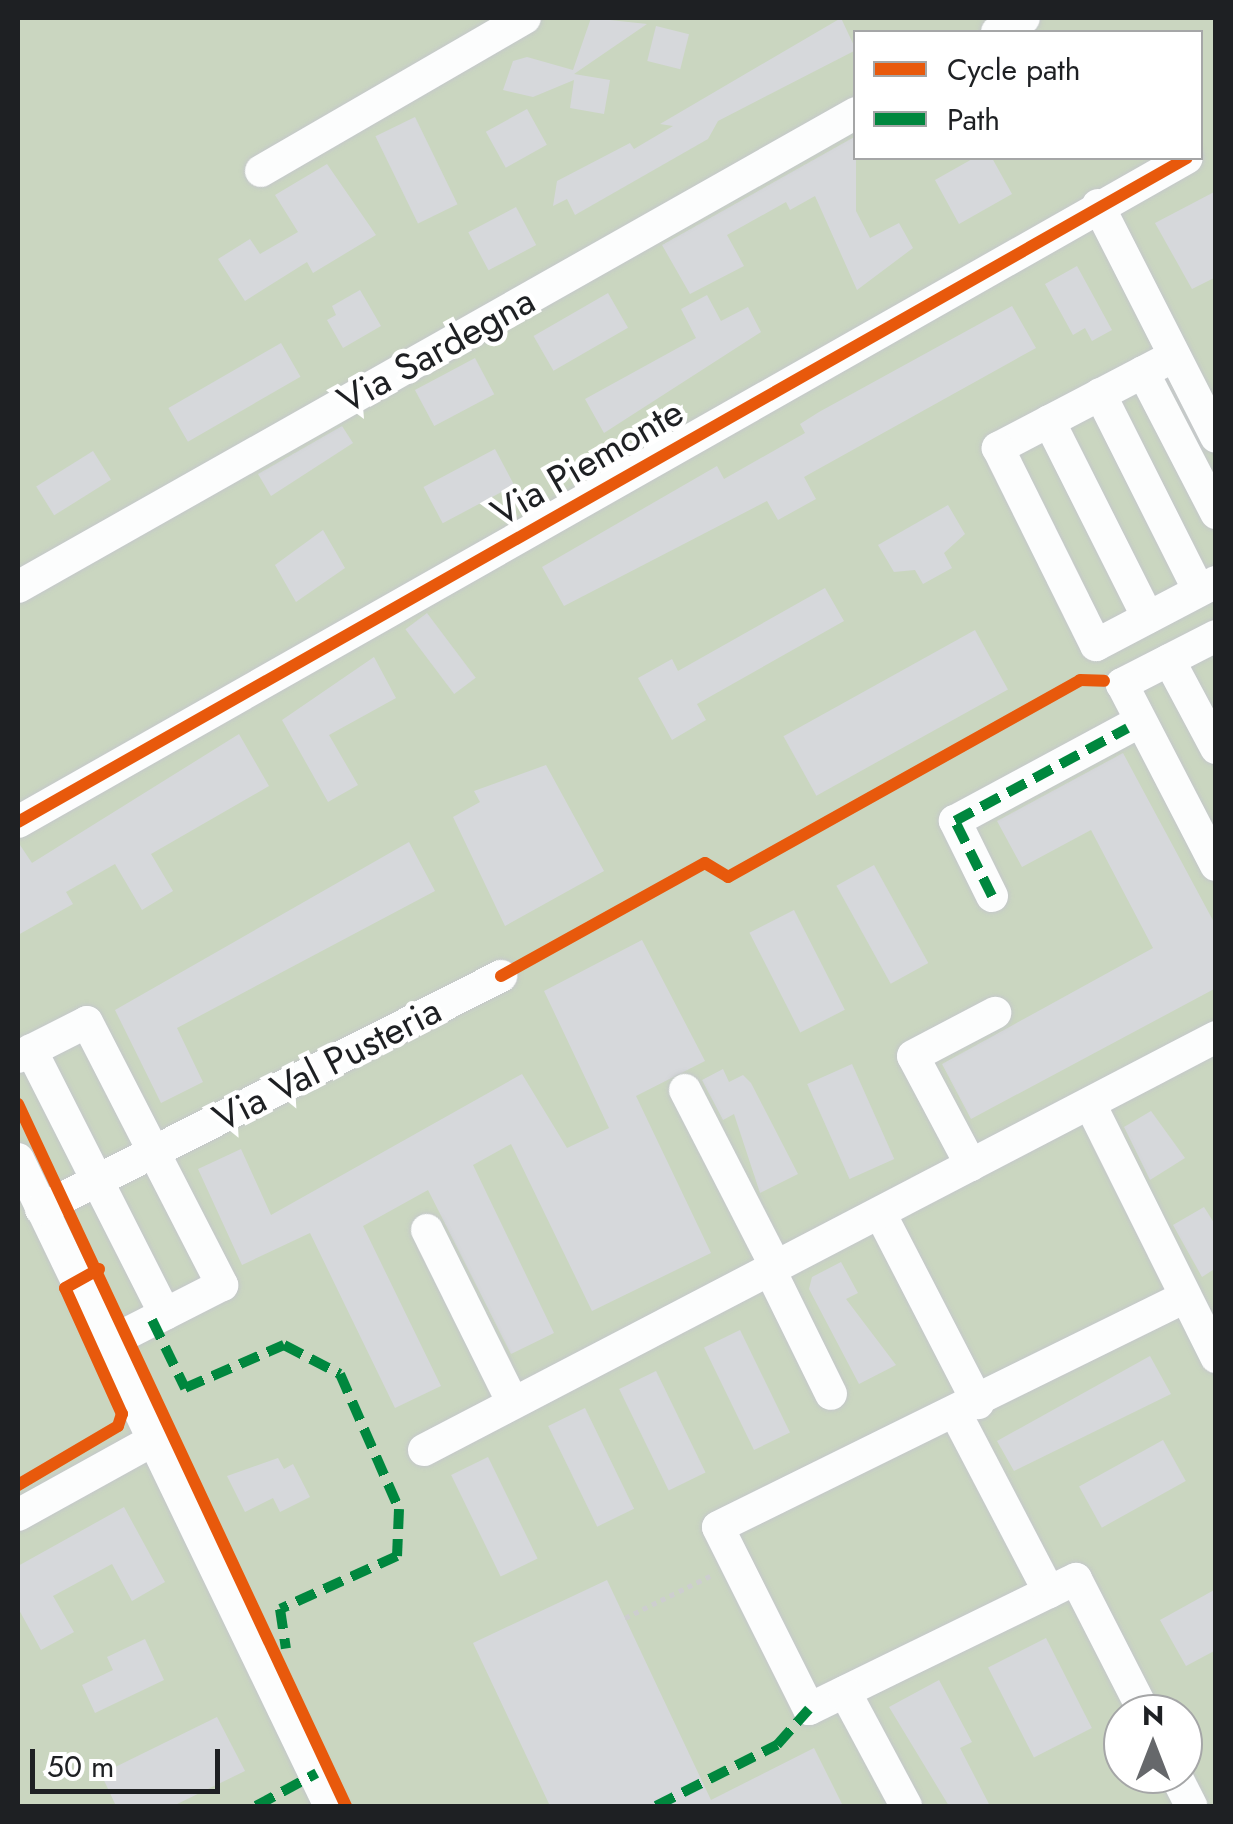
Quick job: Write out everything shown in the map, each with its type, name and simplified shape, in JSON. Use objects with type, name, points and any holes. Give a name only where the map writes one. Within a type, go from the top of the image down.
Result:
[{"type":"street","points":[[260,171],[524,18]]},
{"type":"street","points":[[1001,30],[1024,18]]},
{"type":"street","name":"Via Sardegna","points":[[18,586],[853,115]]},
{"type":"street","name":"Via Piemonte","points":[[18,822],[1183,160]]},
{"type":"street","points":[[1098,205],[1174,356],[1211,416]]},
{"type":"street","points":[[1174,356],[998,448],[1096,645],[1122,684],[1216,866]]},
{"type":"street","points":[[1143,372],[1216,513]]},
{"type":"street","points":[[1096,645],[1207,586],[1100,394]]},
{"type":"street","points":[[1049,421],[1148,618]]},
{"type":"street","points":[[1122,684],[1214,639]]},
{"type":"street","points":[[1169,660],[1216,748]]},
{"type":"street","points":[[992,896],[954,821],[1128,728]]},
{"type":"street","name":"Via Val Pusteria","points":[[41,1209],[501,976]]},
{"type":"street","points":[[971,1165],[914,1056],[996,1013]]},
{"type":"street","points":[[106,1344],[165,1314],[222,1285],[87,1022],[24,1054],[97,1180],[165,1314]]},
{"type":"street","points":[[424,1450],[1216,1037]]},
{"type":"street","points":[[686,1090],[831,1394]]},
{"type":"street","points":[[1090,1104],[1216,1356]]},
{"type":"street","points":[[18,1159],[330,1806]]},
{"type":"street","points":[[880,1213],[1049,1592]]},
{"type":"street","points":[[427,1230],[513,1403]]},
{"type":"street","points":[[1135,1694],[1076,1579],[809,1709],[718,1527],[1185,1297]]},
{"type":"street","points":[[18,1515],[155,1440]]},
{"type":"street","points":[[845,1692],[906,1806]]},
{"type":"path","points":[[625,1618],[720,1570]]},
{"type":"green space","points":[[18,18],[1215,18],[1215,1806],[18,1806]]},
{"type":"building","points":[[591,18],[647,24],[574,74],[610,80],[604,114],[570,108],[574,80],[533,97],[503,90],[513,61],[527,57],[573,70]]},
{"type":"building","points":[[841,18],[853,52],[718,121],[708,139],[575,215],[567,199],[553,206],[557,181],[630,143],[634,149],[673,126],[660,124]]},
{"type":"building","points":[[656,26],[689,34],[680,69],[647,61]]},
{"type":"building","points":[[527,109],[547,145],[506,168],[486,132]]},
{"type":"building","points":[[415,117],[458,204],[418,223],[375,136]]},
{"type":"building","points":[[853,138],[856,211],[870,238],[899,223],[913,248],[857,290],[815,196],[790,210],[786,202],[727,235],[744,266],[690,294],[662,245]]},
{"type":"building","points":[[970,160],[993,160],[1012,194],[959,224],[935,180]]},
{"type":"building","points":[[327,164],[376,235],[313,273],[307,262],[245,301],[218,259],[250,239],[260,254],[298,232],[275,195]]},
{"type":"building","points":[[1216,191],[1216,277],[1192,289],[1155,223]]},
{"type":"building","points":[[516,207],[536,245],[489,270],[468,232]]},
{"type":"building","points":[[1077,266],[1112,330],[1092,341],[1085,328],[1073,335],[1045,284]]},
{"type":"building","points":[[360,290],[381,326],[343,348],[327,320],[336,315],[332,306]]},
{"type":"building","points":[[608,293],[628,328],[554,371],[534,336]]},
{"type":"building","points":[[707,295],[721,321],[748,307],[761,332],[604,433],[585,399],[696,338],[681,309]]},
{"type":"building","points":[[1012,306],[1036,348],[804,477],[816,499],[778,520],[767,501],[564,606],[542,567],[717,466],[724,479],[805,433],[800,424],[819,412]]},
{"type":"building","points":[[281,343],[300,377],[188,442],[168,408]]},
{"type":"building","points":[[475,358],[494,394],[434,426],[415,390]]},
{"type":"building","points":[[342,426],[353,443],[271,496],[258,474]]},
{"type":"building","points":[[495,449],[514,485],[443,523],[423,487]]},
{"type":"building","points":[[93,451],[111,480],[54,515],[36,487]]},
{"type":"building","points":[[948,505],[965,534],[944,553],[952,568],[923,584],[915,570],[894,572],[878,545]]},
{"type":"building","points":[[323,530],[345,568],[296,602],[275,565]]},
{"type":"building","points":[[825,588],[844,621],[697,704],[706,720],[672,740],[638,678],[672,659],[678,671]]},
{"type":"building","points":[[427,613],[476,678],[454,694],[405,629]]},
{"type":"building","points":[[975,630],[1008,689],[816,796],[783,736]]},
{"type":"building","points":[[374,657],[396,698],[329,735],[358,785],[328,802],[282,720]]},
{"type":"building","points":[[239,734],[269,786],[151,854],[173,891],[142,910],[115,864],[66,892],[73,904],[18,935],[18,842],[32,863]]},
{"type":"building","points":[[1123,753],[1216,926],[1216,988],[971,1119],[942,1064],[1153,948],[1091,830],[1022,867],[997,821]]},
{"type":"building","points":[[546,765],[604,871],[505,926],[453,817],[480,802],[474,791]]},
{"type":"building","points":[[409,842],[435,891],[177,1028],[203,1082],[161,1103],[115,1010]]},
{"type":"building","points":[[874,865],[928,963],[891,984],[836,886]]},
{"type":"building","points":[[794,910],[845,1010],[800,1032],[749,933]]},
{"type":"building","points":[[642,940],[705,1061],[636,1096],[711,1253],[592,1311],[511,1144],[473,1165],[554,1333],[511,1354],[428,1190],[363,1226],[441,1386],[395,1408],[310,1233],[242,1265],[198,1169],[241,1149],[271,1215],[522,1074],[567,1148],[609,1128],[544,991]]},
{"type":"building","points":[[852,1064],[894,1159],[850,1179],[807,1084]]},
{"type":"building","points":[[723,1069],[729,1082],[743,1075],[751,1083],[798,1174],[760,1193],[734,1114],[723,1120],[702,1080]]},
{"type":"building","points":[[1151,1111],[1185,1158],[1150,1180],[1124,1127]]},
{"type":"building","points":[[1204,1207],[1216,1226],[1216,1268],[1202,1277],[1173,1225]]},
{"type":"building","points":[[841,1262],[858,1293],[846,1299],[896,1365],[859,1384],[809,1289],[812,1277]]},
{"type":"building","points":[[740,1330],[790,1432],[754,1450],[704,1348]]},
{"type":"building","points":[[1150,1356],[1171,1394],[1014,1471],[997,1441]]},
{"type":"building","points":[[656,1371],[706,1473],[669,1491],[619,1389]]},
{"type":"building","points":[[585,1408],[634,1509],[597,1527],[548,1426]]},
{"type":"building","points":[[1163,1440],[1186,1481],[1102,1528],[1079,1487]]},
{"type":"building","points":[[488,1457],[538,1559],[501,1577],[451,1475]]},
{"type":"building","points":[[278,1458],[284,1469],[293,1464],[310,1497],[280,1512],[273,1498],[245,1512],[227,1476]]},
{"type":"building","points":[[124,1507],[165,1582],[132,1601],[112,1564],[53,1596],[74,1632],[41,1650],[18,1608],[18,1566]]},
{"type":"building","points":[[607,1580],[711,1800],[814,1748],[843,1806],[550,1806],[473,1643]]},
{"type":"building","points":[[1216,1589],[1216,1650],[1186,1666],[1160,1620]]},
{"type":"building","points":[[1046,1638],[1092,1728],[1034,1758],[988,1668]]},
{"type":"building","points":[[145,1639],[164,1680],[95,1713],[82,1685],[113,1670],[107,1657]]},
{"type":"building","points":[[939,1680],[972,1742],[960,1748],[990,1806],[949,1806],[889,1707]]},
{"type":"building","points":[[217,1717],[245,1771],[173,1806],[116,1806],[101,1774]]},
{"type":"marked path","points":[[992,896],[955,821],[1128,728]]},
{"type":"marked path","points":[[152,1320],[185,1388],[284,1345],[340,1374],[399,1509],[397,1556],[280,1609],[286,1649]]},
{"type":"marked path","points":[[656,1806],[777,1745],[809,1709]]},
{"type":"marked path","points":[[256,1806],[317,1773]]},
{"type":"cycle path","points":[[18,822],[1183,160]]},
{"type":"cycle path","points":[[501,976],[705,863],[728,877],[1080,680],[1104,681]]},
{"type":"cycle path","points":[[18,1104],[346,1806]]},
{"type":"cycle path","points":[[18,1485],[118,1426],[122,1414],[65,1288],[99,1269]]}]
